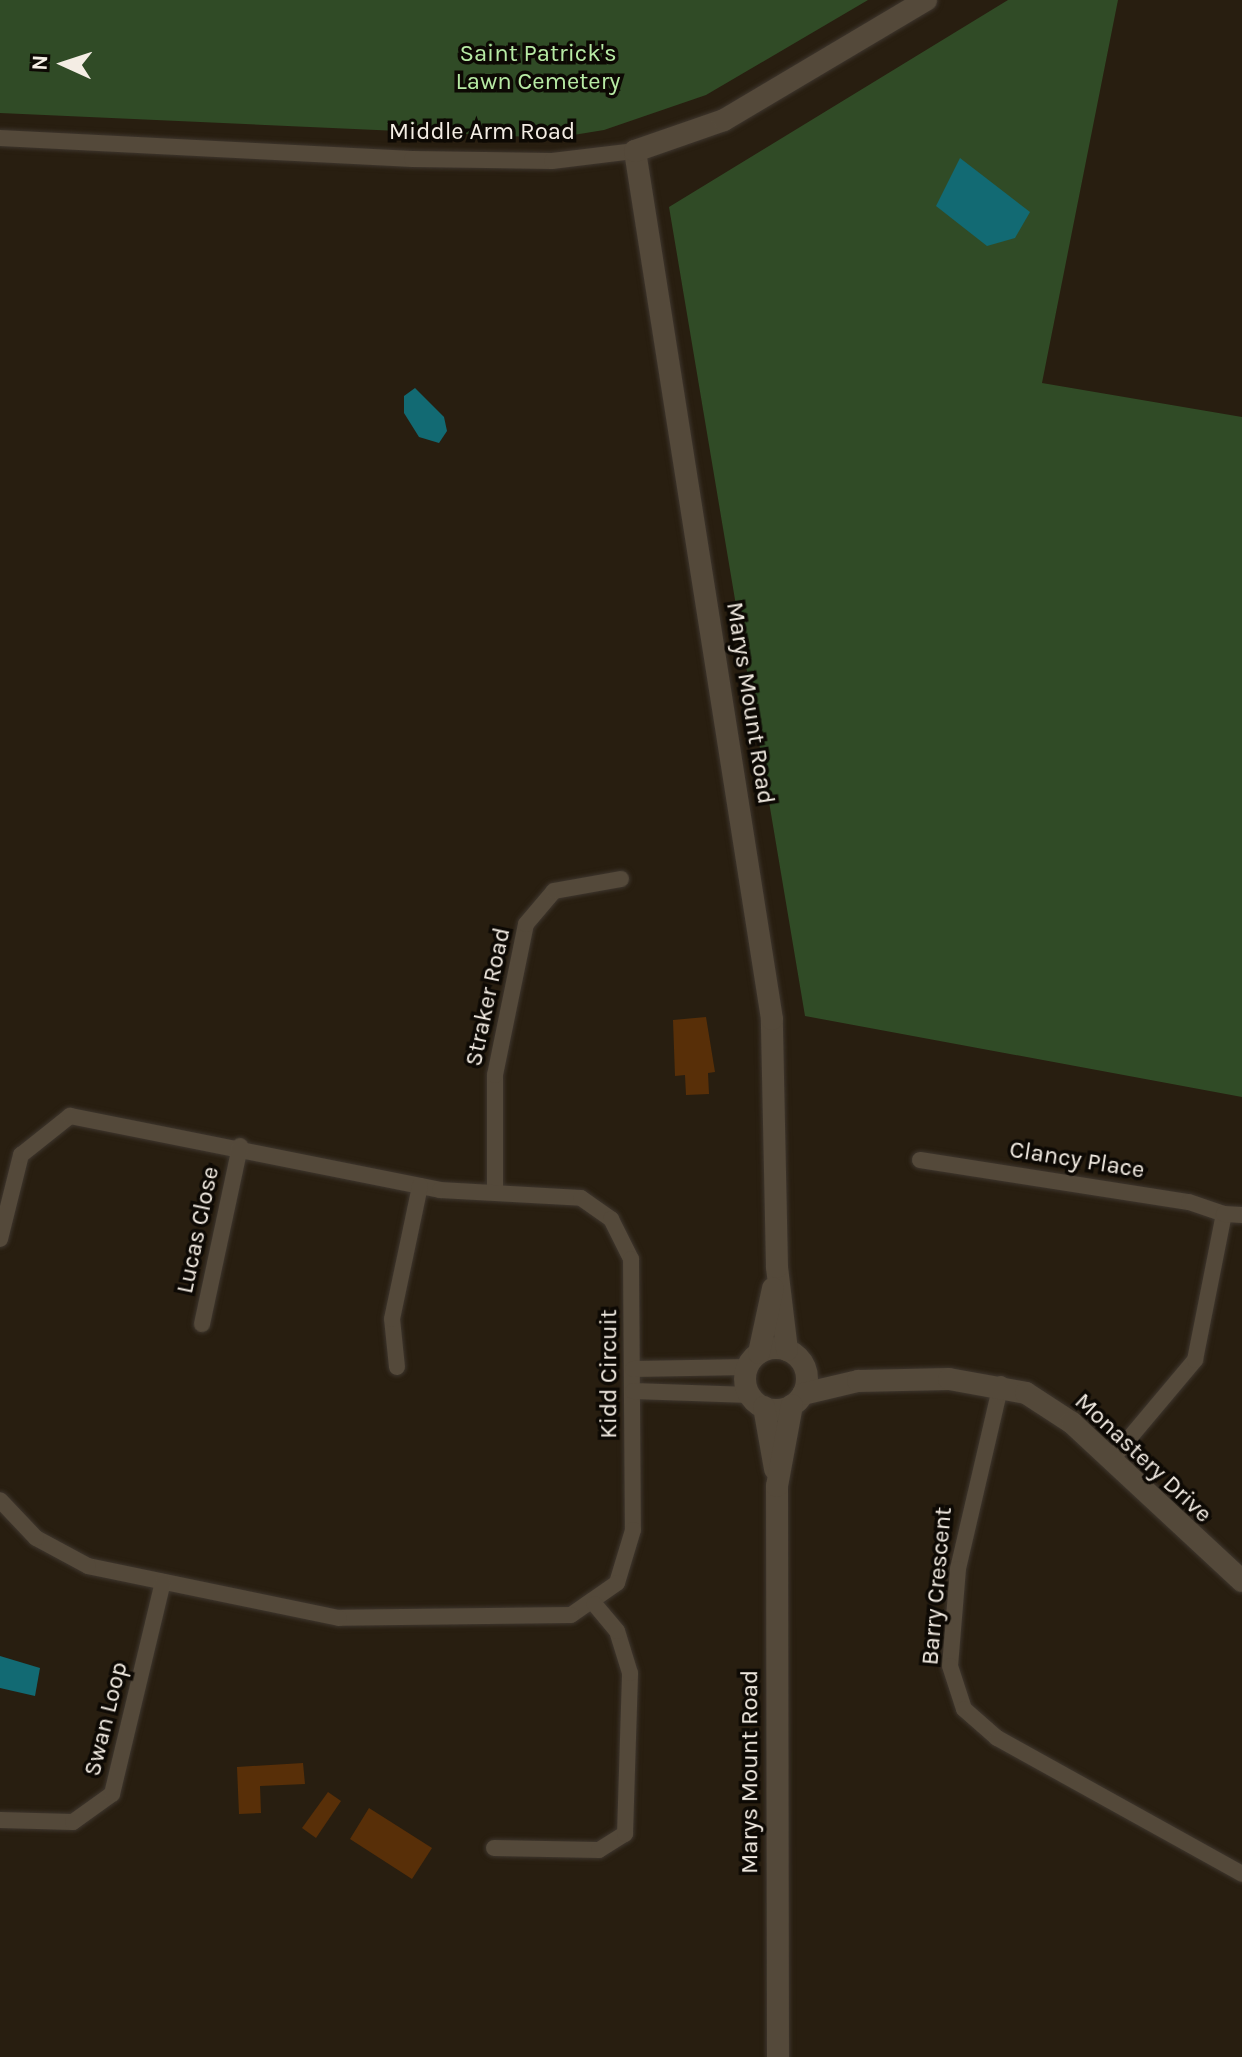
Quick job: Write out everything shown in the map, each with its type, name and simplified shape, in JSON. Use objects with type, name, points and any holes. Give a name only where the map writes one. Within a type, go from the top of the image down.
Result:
[{"type":"street","name":"Middle Arm Road","points":[[0,138],[412,159],[552,161],[635,151],[724,120],[926,0]]},
{"type":"street","name":"Marys Mount Road","points":[[635,151],[772,1019],[777,1267],[795,1358],[798,1400],[777,1486]]},
{"type":"street","name":"Straker Road","points":[[495,1192],[495,1075],[526,924],[554,891],[621,879]]},
{"type":"street","name":"Kidd Circuit","points":[[0,1239],[21,1155],[70,1116],[240,1146],[420,1186],[495,1192],[568,1193],[611,1219],[631,1259],[631,1551],[617,1583],[594,1604],[562,1617],[339,1618],[163,1582],[63,1556],[0,1500]]},
{"type":"street","name":"Lucas Close","points":[[202,1324],[240,1146]]},
{"type":"street","name":"Clancy Place","points":[[920,1160],[1189,1202],[1224,1214],[1242,1215]]},
{"type":"street","points":[[397,1367],[392,1319],[420,1186]]},
{"type":"street","points":[[1111,1460],[1195,1360],[1224,1214]]},
{"type":"street","name":"Marys Mount Road","points":[[777,1267],[754,1360],[757,1401],[777,1486],[778,2057]]},
{"type":"street","points":[[633,1369],[795,1358]]},
{"type":"street","name":"Monastery Drive","points":[[795,1358],[858,1381]]},
{"type":"street","name":"Monastery Drive","points":[[757,1401],[798,1400],[858,1381],[1001,1384],[1048,1405],[1242,1581]]},
{"type":"street","name":"Barry Crescent","points":[[1001,1384],[958,1569],[950,1666],[964,1709],[997,1738],[1242,1874]]},
{"type":"street","points":[[633,1391],[757,1401]]},
{"type":"street","name":"Swan Loop","points":[[0,1820],[60,1825],[112,1794],[163,1582]]},
{"type":"street","points":[[494,1848],[599,1850],[625,1834],[630,1673],[617,1631],[594,1604]]},
{"type":"green space","name":"Saint Patrick's Lawn Cemetery","points":[[0,0],[868,0],[706,95],[604,130],[555,138],[0,113]]},
{"type":"green space","points":[[1008,0],[1118,0],[1042,383],[1242,417],[1242,1097],[805,1016],[669,207]]},
{"type":"water","points":[[960,158],[1030,212],[1015,238],[987,246],[936,206]]},
{"type":"water","points":[[415,388],[444,417],[447,431],[439,443],[419,437],[404,413],[404,396]]},
{"type":"water","points":[[0,1656],[40,1668],[35,1696],[0,1688]]},
{"type":"building","points":[[706,1017],[715,1072],[708,1073],[709,1094],[686,1095],[685,1075],[675,1076],[673,1020]]},
{"type":"building","points":[[303,1763],[305,1784],[260,1786],[261,1813],[239,1814],[237,1767]]},
{"type":"building","points":[[328,1792],[341,1801],[316,1838],[302,1828]]},
{"type":"building","points":[[369,1808],[432,1848],[412,1879],[350,1839]]}]
